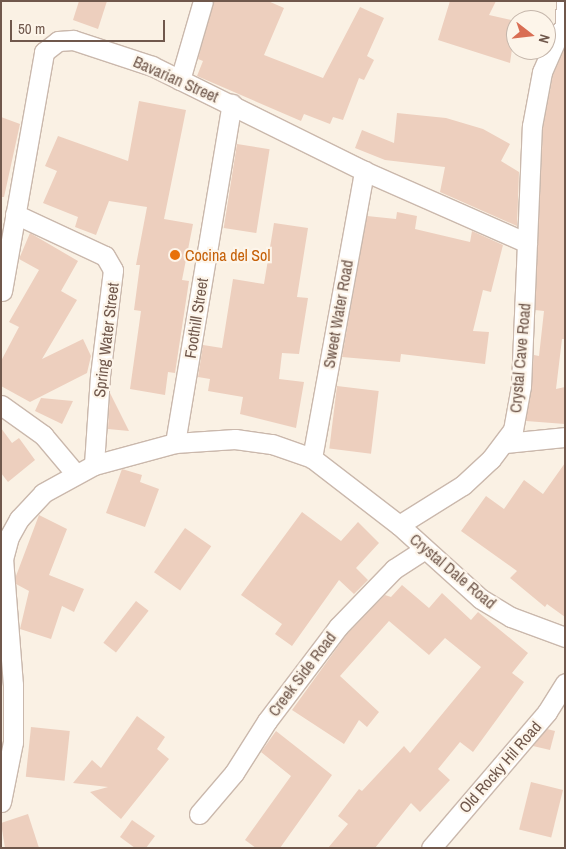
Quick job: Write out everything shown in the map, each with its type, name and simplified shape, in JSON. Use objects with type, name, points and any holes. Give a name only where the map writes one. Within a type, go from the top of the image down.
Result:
[{"type":"street","points":[[180,80],[204,1]]},
{"type":"street","name":"Crystal Cave Road","points":[[399,525],[463,485],[505,443],[513,430],[521,386],[532,126],[542,72],[562,30]]},
{"type":"street","name":"Bavarian Street","points":[[2,290],[44,52],[49,45],[73,40],[152,66],[364,171],[527,243]]},
{"type":"street","name":"Foothill Street","points":[[175,443],[232,104]]},
{"type":"street","name":"Sweet Water Road","points":[[312,458],[364,171]]},
{"type":"street","name":"Spring Water Street","points":[[15,214],[105,256],[113,270],[100,376],[94,464]]},
{"type":"street","points":[[1,405],[43,435],[75,473]]},
{"type":"street","points":[[505,443],[565,437]]},
{"type":"street","points":[[1,802],[13,742],[13,685],[4,621],[4,560],[9,537],[19,519],[42,493],[94,464],[175,443],[235,439],[272,444],[312,458],[399,525]]},
{"type":"street","name":"Crystal Dale Road","points":[[399,525],[423,550],[481,599],[511,617],[565,637]]},
{"type":"street","name":"Creek Side Road","points":[[199,814],[234,773],[267,721],[338,627],[394,569],[423,550]]},
{"type":"street","name":"Old Rocky Hil Road","points":[[431,848],[547,712],[565,683]]},
{"type":"lane","points":[[560,1],[562,30]]},
{"type":"building","points":[[79,1],[107,1],[98,29],[73,20]]},
{"type":"building","points":[[214,1],[268,1],[284,8],[264,55],[323,78],[360,7],[384,18],[367,56],[374,60],[364,80],[359,78],[343,120],[333,117],[330,124],[304,114],[301,121],[197,76],[203,61],[198,59]]},
{"type":"building","points":[[450,1],[496,1],[489,15],[506,19],[506,60],[510,60],[510,63],[438,40]]},
{"type":"building","points":[[565,48],[565,339],[562,339],[556,389],[565,387],[565,424],[526,421],[534,355],[539,356],[544,311],[535,310],[543,127],[553,75]]},
{"type":"building","points":[[139,101],[186,110],[164,219],[193,224],[182,280],[189,281],[175,373],[168,372],[165,395],[130,389],[141,311],[134,310],[140,265],[136,265],[147,207],[109,201],[96,235],[75,227],[78,217],[43,203],[57,171],[45,166],[58,136],[128,161]]},
{"type":"building","points":[[397,113],[446,118],[483,129],[510,144],[501,161],[519,172],[517,226],[440,192],[445,167],[385,160],[355,148],[362,130],[394,143]]},
{"type":"building","points":[[1,117],[20,124],[4,197],[1,197]]},
{"type":"building","points":[[237,144],[270,149],[256,233],[224,228]]},
{"type":"building","points":[[397,212],[417,216],[415,229],[470,242],[472,231],[503,245],[491,292],[483,290],[473,331],[489,332],[485,364],[401,354],[400,362],[342,357],[367,216],[396,219]]},
{"type":"building","points":[[274,223],[308,228],[297,297],[308,298],[299,354],[282,353],[279,379],[304,382],[296,428],[240,414],[243,397],[208,391],[210,379],[198,377],[203,345],[222,348],[233,279],[264,284]]},
{"type":"building","points":[[30,233],[78,261],[61,291],[77,300],[42,359],[83,339],[91,356],[87,373],[30,402],[1,386],[1,361],[19,327],[9,322],[39,270],[19,259]]},
{"type":"building","points":[[337,386],[379,391],[371,454],[329,449]]},
{"type":"building","points":[[110,393],[129,431],[108,429]]},
{"type":"building","points":[[41,398],[73,401],[62,424],[35,411]]},
{"type":"building","points":[[1,428],[12,443],[19,438],[35,460],[8,482],[1,473]]},
{"type":"building","points":[[565,463],[565,617],[547,604],[545,607],[510,578],[517,571],[461,531],[486,496],[504,509],[524,480],[543,494]]},
{"type":"building","points":[[122,469],[142,475],[140,482],[159,489],[145,527],[106,513]]},
{"type":"building","points":[[302,512],[341,541],[358,522],[379,543],[356,568],[368,580],[354,594],[339,580],[292,646],[275,634],[282,624],[241,595]]},
{"type":"building","points":[[39,515],[67,529],[49,575],[84,589],[74,612],[62,606],[51,639],[20,629],[29,591],[16,584],[16,576]]},
{"type":"building","points":[[185,528],[211,546],[180,591],[154,572]]},
{"type":"building","points":[[402,585],[429,608],[442,593],[471,620],[478,612],[528,653],[512,673],[524,682],[473,752],[460,742],[438,769],[450,780],[420,812],[411,803],[375,848],[328,848],[348,824],[338,816],[359,789],[362,791],[404,746],[410,753],[481,667],[445,638],[429,655],[389,621],[340,676],[379,712],[367,727],[359,720],[344,744],[292,710],[347,634],[385,595],[391,597]]},
{"type":"building","points":[[136,601],[149,611],[116,653],[103,643]]},
{"type":"building","points":[[137,716],[165,737],[157,749],[169,759],[121,819],[90,792],[108,787],[73,783],[92,760],[101,768]]},
{"type":"building","points":[[31,727],[70,731],[65,781],[26,777]]},
{"type":"building","points":[[547,729],[555,731],[550,750],[533,746]]},
{"type":"building","points":[[276,731],[332,775],[280,848],[256,848],[245,840],[291,776],[261,752]]},
{"type":"building","points":[[531,782],[563,790],[551,838],[519,830]]},
{"type":"building","points":[[28,814],[39,848],[5,848],[1,823]]},
{"type":"building","points":[[132,820],[155,836],[146,848],[135,848],[120,837]]},
{"type":"place","name":"Cocina del Sol","points":[[175,255]]}]
